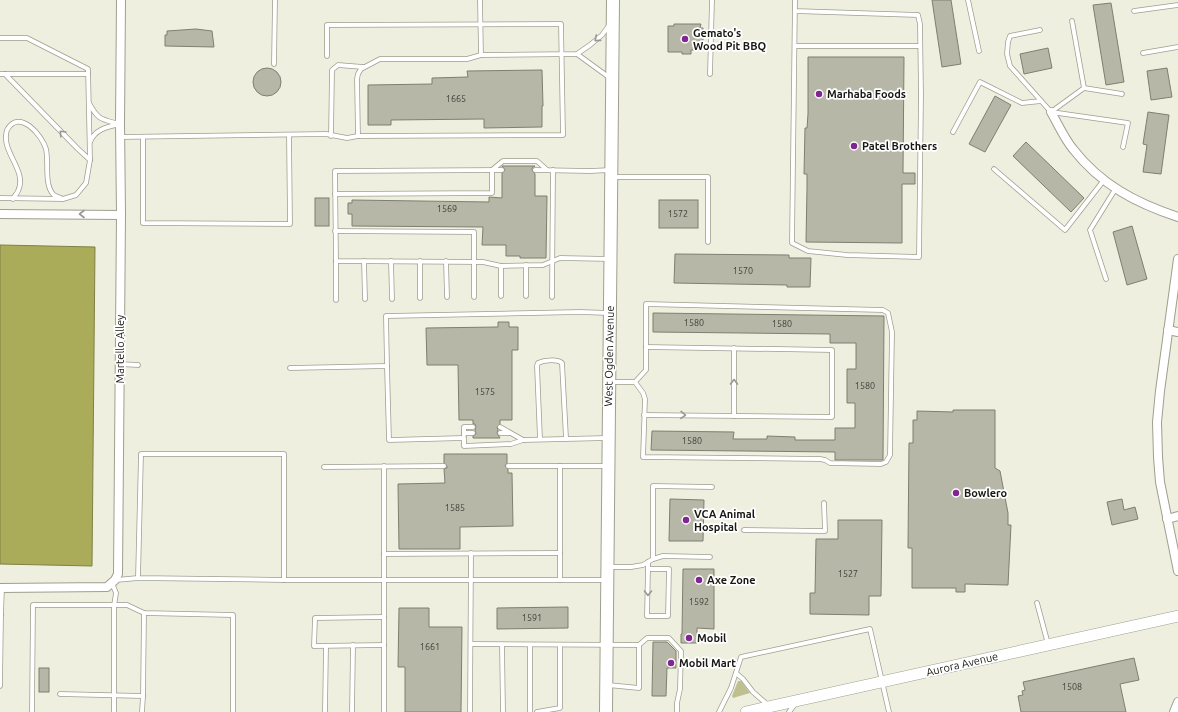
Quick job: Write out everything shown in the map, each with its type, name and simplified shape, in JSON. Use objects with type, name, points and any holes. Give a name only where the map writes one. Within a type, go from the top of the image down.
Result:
[{"type":"main road","name":"West Ogden Avenue","points":[[606,712],[613,0]]},
{"type":"main road","name":"Aurora Avenue","points":[[746,712],[1178,616]]},
{"type":"street","name":"Martello Alley","points":[[114,581],[118,574],[121,0]]},
{"type":"street","points":[[1051,112],[1073,149],[1085,163],[1104,180],[1141,203],[1178,217]]},
{"type":"street","points":[[0,214],[121,215]]},
{"type":"street","points":[[1178,259],[1157,422],[1160,482],[1178,571]]},
{"type":"street","points":[[1168,330],[1178,332]]},
{"type":"street","points":[[1167,519],[1178,516]]},
{"type":"street","points":[[1,588],[96,588],[108,587],[114,581]]},
{"type":"street","points":[[1174,712],[1178,702]]},
{"type":"lane","points":[[274,64],[276,0]]},
{"type":"lane","points":[[480,0],[481,55]]},
{"type":"lane","points":[[710,74],[712,0]]},
{"type":"lane","points":[[795,0],[792,243],[808,251],[919,257],[920,24],[918,15],[795,11]]},
{"type":"lane","points":[[968,0],[979,51]]},
{"type":"lane","points":[[1134,11],[1178,5]]},
{"type":"lane","points":[[577,54],[602,35],[612,20]]},
{"type":"lane","points":[[1072,21],[1084,88]]},
{"type":"lane","points":[[120,137],[326,134],[347,138],[358,136],[563,135],[561,24],[327,25],[327,56]]},
{"type":"lane","points":[[1040,30],[1010,36],[1007,54],[1010,66],[1051,112],[1128,123],[1123,147]]},
{"type":"lane","points":[[0,38],[27,38],[88,69],[90,160],[86,183],[76,195],[63,199],[0,198]]},
{"type":"lane","points":[[795,46],[920,46]]},
{"type":"lane","points":[[1143,53],[1178,47]]},
{"type":"lane","points":[[358,136],[358,74],[364,67],[380,60],[467,59],[481,55],[577,54],[612,79]]},
{"type":"lane","points":[[331,136],[332,70],[338,64],[364,67]]},
{"type":"lane","points":[[2,74],[88,74]]},
{"type":"lane","points":[[2,74],[90,160]]},
{"type":"lane","points":[[953,132],[980,82],[1022,103],[1041,101]]},
{"type":"lane","points":[[1051,112],[1084,88],[1122,94]]},
{"type":"lane","points":[[89,101],[95,114],[104,120],[120,124]]},
{"type":"lane","points":[[13,199],[18,191],[20,181],[4,145],[4,141],[7,130],[12,125],[17,122],[23,122],[30,126],[38,135],[45,147],[48,158],[48,183],[53,194],[63,199]]},
{"type":"lane","points":[[89,147],[93,135],[102,129],[120,124]]},
{"type":"lane","points":[[143,137],[143,223],[290,224],[290,135]]},
{"type":"lane","points":[[335,194],[492,193],[492,170],[503,160],[537,161],[547,170]]},
{"type":"lane","points":[[994,169],[1065,230],[1104,180]]},
{"type":"lane","points":[[336,300],[335,171],[502,170]]},
{"type":"lane","points":[[535,170],[590,171],[708,177],[708,242]]},
{"type":"lane","points":[[552,296],[553,170]]},
{"type":"lane","points":[[1106,279],[1090,230],[1116,188]]},
{"type":"lane","points":[[335,231],[474,232],[474,296]]},
{"type":"lane","points":[[336,261],[474,261],[501,266],[542,265],[560,258],[610,259]]},
{"type":"lane","points":[[364,261],[365,299]]},
{"type":"lane","points":[[391,261],[392,299]]},
{"type":"lane","points":[[420,261],[420,298]]},
{"type":"lane","points":[[446,261],[447,297]]},
{"type":"lane","points":[[526,265],[526,296]]},
{"type":"lane","points":[[501,266],[501,296]]},
{"type":"lane","points":[[609,382],[635,382],[646,370],[646,304],[883,310],[888,313],[892,332],[890,455],[886,462],[881,464],[830,463],[825,460],[643,456],[645,399],[643,392],[635,382]]},
{"type":"lane","points":[[472,433],[464,436],[390,440],[386,316],[580,312],[610,313]]},
{"type":"lane","points":[[644,415],[832,417],[832,350],[646,347]]},
{"type":"lane","points":[[734,348],[734,416]]},
{"type":"lane","points":[[540,439],[537,366],[541,361],[559,361],[562,364],[566,438]]},
{"type":"lane","points":[[120,364],[138,365]]},
{"type":"lane","points":[[290,368],[387,366]]},
{"type":"lane","points":[[472,427],[464,427],[464,446],[511,444],[523,440],[540,439],[608,438]]},
{"type":"lane","points":[[500,427],[523,440]]},
{"type":"lane","points":[[500,433],[510,433]]},
{"type":"lane","points":[[138,578],[141,454],[284,454],[284,580]]},
{"type":"lane","points":[[324,466],[444,466]]},
{"type":"lane","points":[[384,466],[384,712]]},
{"type":"lane","points":[[508,466],[608,466]]},
{"type":"lane","points":[[560,466],[560,580]]},
{"type":"lane","points":[[653,559],[654,486],[712,487]]},
{"type":"lane","points":[[744,530],[825,531],[824,503]]},
{"type":"lane","points":[[384,554],[560,553]]},
{"type":"lane","points":[[470,712],[471,554]]},
{"type":"lane","points":[[607,567],[631,567],[643,565],[653,559],[663,556],[710,557]]},
{"type":"lane","points":[[648,562],[647,616],[668,616],[669,569],[648,569]]},
{"type":"lane","points":[[114,712],[114,606],[116,593],[114,581],[138,578],[384,581],[607,580]]},
{"type":"lane","points":[[0,686],[1,588]]},
{"type":"lane","points":[[1037,602],[1048,644]]},
{"type":"lane","points":[[32,712],[33,604],[127,605],[144,613],[233,614],[233,712]]},
{"type":"lane","points":[[142,712],[144,613]]},
{"type":"lane","points":[[384,617],[315,618],[314,646],[384,645]]},
{"type":"lane","points":[[719,712],[731,688],[741,656],[870,629],[889,712]]},
{"type":"lane","points":[[471,644],[606,646],[639,645],[647,638],[669,638],[681,651],[680,689],[677,703],[678,712]]},
{"type":"lane","points":[[502,644],[503,712]]},
{"type":"lane","points":[[352,712],[353,645]]},
{"type":"lane","points":[[530,645],[530,712]]},
{"type":"lane","points":[[537,712],[560,708],[560,645]]},
{"type":"lane","points":[[606,685],[639,688],[639,645]]},
{"type":"lane","points":[[324,712],[326,646]]},
{"type":"lane","points":[[736,673],[753,692],[770,707]]},
{"type":"lane","points":[[60,694],[143,696]]},
{"type":"lane","points":[[788,712],[799,700]]},
{"type":"green space","points":[[738,681],[741,681],[750,693],[733,698],[732,696]]},
{"type":"shaded area","points":[[0,245],[95,247],[92,566],[0,564]]},
{"type":"building","points":[[932,0],[951,0],[961,64],[942,67]]},
{"type":"building","points":[[1111,3],[1124,82],[1106,85],[1093,5]]},
{"type":"building","name":"Gemato's Wood Pit BBQ","points":[[674,24],[701,24],[700,28],[703,28],[703,50],[691,50],[691,54],[682,54],[682,52],[668,52],[668,26],[674,26]]},
{"type":"building","points":[[196,29],[212,31],[214,47],[165,46],[165,35],[167,35],[167,31]]},
{"type":"building","points":[[1048,48],[1052,68],[1024,74],[1020,54]]},
{"type":"building","points":[[808,57],[904,57],[903,173],[915,173],[915,184],[902,184],[902,243],[806,242],[807,174],[804,174],[805,128],[807,128],[808,114]]},
{"type":"building","points":[[267,68],[277,72],[281,82],[277,92],[267,96],[257,92],[253,82],[257,72]]},
{"type":"building","points":[[1167,68],[1172,97],[1151,100],[1147,71]]},
{"type":"building","points":[[542,70],[542,127],[484,128],[484,119],[391,120],[391,125],[368,125],[368,85],[432,84],[432,78],[468,77],[467,71]]},
{"type":"building","points":[[995,96],[1011,105],[985,152],[969,144]]},
{"type":"building","points":[[1148,112],[1169,115],[1161,174],[1143,172],[1147,145],[1143,144]]},
{"type":"building","points":[[1026,142],[1084,198],[1071,212],[1013,156]]},
{"type":"building","points":[[502,166],[535,166],[532,170],[535,174],[535,196],[547,196],[546,258],[520,258],[520,256],[506,256],[506,245],[482,245],[483,227],[352,226],[352,214],[348,214],[348,203],[352,203],[352,200],[489,202],[489,197],[502,198],[502,173],[505,170]]},
{"type":"building","points":[[315,198],[329,198],[329,226],[315,226]]},
{"type":"building","points":[[659,200],[698,200],[698,228],[659,228]]},
{"type":"building","points":[[1132,226],[1147,279],[1127,285],[1113,232]]},
{"type":"building","points":[[675,254],[789,255],[789,258],[811,258],[810,287],[787,287],[787,285],[674,283]]},
{"type":"building","points":[[653,313],[884,316],[883,460],[835,460],[835,452],[651,450],[652,431],[734,432],[733,439],[767,439],[767,436],[795,437],[795,440],[835,440],[835,428],[855,428],[855,403],[847,403],[847,369],[856,369],[856,343],[830,343],[830,334],[653,332]]},
{"type":"building","points":[[498,322],[509,322],[509,327],[518,327],[518,350],[512,350],[512,420],[500,420],[500,424],[497,427],[497,433],[500,438],[473,438],[476,434],[476,427],[475,424],[473,424],[473,420],[459,420],[458,365],[427,365],[426,328],[498,327]]},
{"type":"building","name":"Bowlero","points":[[953,410],[995,410],[995,468],[1000,471],[1008,513],[1008,525],[1011,525],[1008,585],[965,584],[965,592],[956,592],[956,588],[912,588],[912,548],[908,548],[909,443],[913,443],[913,420],[917,420],[917,411],[953,412]]},
{"type":"building","points":[[444,454],[507,454],[507,463],[505,466],[508,469],[508,473],[512,473],[513,526],[460,527],[460,549],[399,549],[398,484],[445,483],[444,469],[447,468],[447,466],[444,463]]},
{"type":"building","name":"VCA Animal Hospital","points":[[670,499],[704,500],[703,541],[669,541]]},
{"type":"building","points":[[1122,499],[1124,510],[1135,507],[1138,519],[1112,525],[1107,502]]},
{"type":"building","points":[[838,520],[882,520],[881,596],[869,596],[869,615],[810,614],[810,593],[815,593],[816,539],[838,539]]},
{"type":"building","points":[[683,569],[714,569],[714,629],[697,628],[697,643],[681,643]]},
{"type":"building","points":[[568,607],[568,628],[497,629],[497,608]]},
{"type":"building","points":[[399,608],[429,608],[429,627],[462,627],[461,712],[405,712],[405,667],[398,667]]},
{"type":"building","name":"Mobil","points":[[653,642],[667,642],[676,651],[676,668],[667,668],[666,696],[652,696]]},
{"type":"building","points":[[1134,658],[1139,680],[1120,684],[1126,712],[1021,712],[1018,696],[1023,695],[1022,691],[1025,690],[1023,682]]},
{"type":"building","points":[[39,668],[49,668],[49,692],[39,692]]},
{"type":"place","name":"Gemato's Wood Pit BBQ","points":[[685,39]]},
{"type":"place","name":"Marhaba Foods","points":[[819,94]]},
{"type":"place","name":"Patel Brothers","points":[[854,146]]},
{"type":"place","name":"Bowlero","points":[[956,493]]},
{"type":"place","name":"VCA Animal Hospital","points":[[686,520]]},
{"type":"place","name":"Axe Zone","points":[[699,580]]},
{"type":"place","name":"Mobil","points":[[689,638]]},
{"type":"place","name":"Mobil Mart","points":[[671,663]]}]
